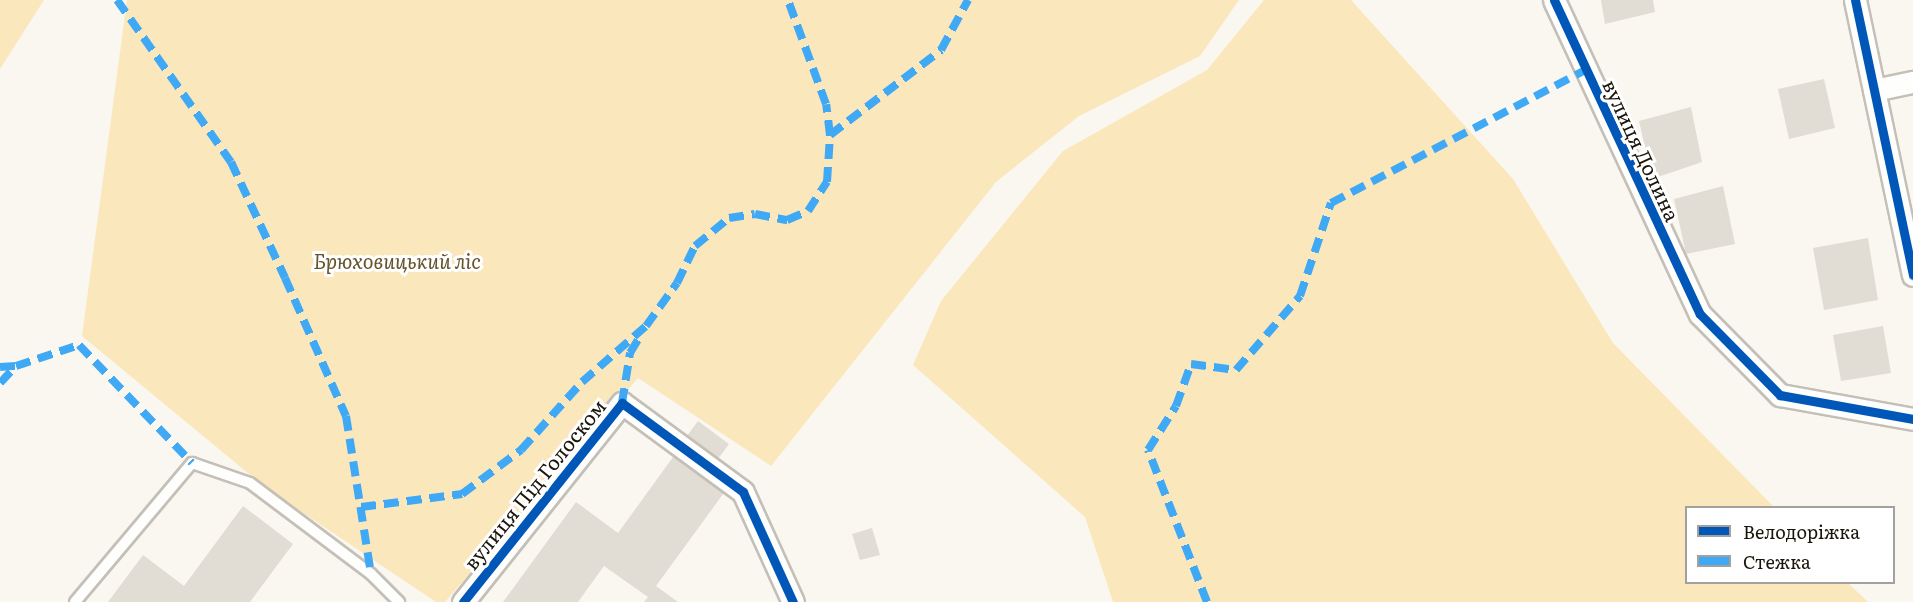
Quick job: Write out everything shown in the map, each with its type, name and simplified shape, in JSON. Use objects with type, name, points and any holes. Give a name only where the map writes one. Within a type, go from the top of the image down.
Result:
[{"type":"street","name":"вулиця Долина","points":[[1554,0],[1700,314],[1779,395],[1913,419]]},
{"type":"street","points":[[1856,0],[1874,90],[1910,242],[1913,276]]},
{"type":"street","points":[[1874,90],[1913,82]]},
{"type":"street","name":"вулиця Під Голоском","points":[[463,602],[622,403],[743,492],[793,602]]},
{"type":"lane","points":[[75,602],[192,463],[250,483],[371,574],[399,602]]},
{"type":"green space","points":[[0,0],[44,0],[0,69]]},
{"type":"green space","name":"Брюховицький ліс","points":[[127,0],[1239,0],[1200,56],[1079,116],[996,182],[771,466],[638,378],[445,602],[436,602],[266,488],[82,336]]},
{"type":"green space","points":[[1264,0],[1351,0],[1513,179],[1613,343],[1773,506],[1685,506],[1685,584],[1849,584],[1868,602],[1113,602],[1085,517],[913,365],[941,301],[1063,151],[1207,70]]},
{"type":"building","points":[[1601,0],[1653,0],[1655,12],[1605,24]]},
{"type":"building","points":[[1824,79],[1835,128],[1789,139],[1778,89]]},
{"type":"building","points":[[1691,107],[1702,162],[1652,179],[1639,121]]},
{"type":"building","points":[[1723,186],[1735,244],[1686,254],[1674,199]]},
{"type":"building","points":[[1868,238],[1878,300],[1824,310],[1813,248]]},
{"type":"building","points":[[1883,326],[1891,373],[1841,381],[1833,335]]},
{"type":"building","points":[[698,421],[729,444],[718,459],[687,436]]},
{"type":"building","points":[[676,453],[726,490],[656,586],[678,602],[644,602],[648,597],[604,566],[578,602],[503,602],[576,502],[618,533]]},
{"type":"building","points":[[243,506],[293,544],[250,602],[108,602],[143,555],[184,586]]},
{"type":"building","points":[[872,528],[880,555],[860,560],[852,534]]},
{"type":"marked path","points":[[117,0],[231,162],[285,278],[346,416],[371,574]]},
{"type":"marked path","points":[[361,507],[462,494],[521,450],[582,382],[646,326],[677,283],[695,246],[729,218],[755,214],[787,220],[808,211],[827,182],[830,135],[826,104],[788,0]]},
{"type":"marked path","points":[[830,135],[941,50],[968,0]]},
{"type":"marked path","points":[[1207,602],[1148,450],[1176,406],[1191,364],[1236,370],[1300,296],[1331,203],[1585,70]]},
{"type":"marked path","points":[[622,403],[630,353],[641,335]]},
{"type":"marked path","points":[[0,367],[16,366],[79,345],[192,463]]},
{"type":"marked path","points":[[0,383],[16,366]]},
{"type":"cycle path","points":[[1554,0],[1700,314],[1780,395],[1913,419]]},
{"type":"cycle path","points":[[1855,0],[1913,275]]},
{"type":"cycle path","points":[[463,602],[622,403],[743,492],[793,602]]}]
